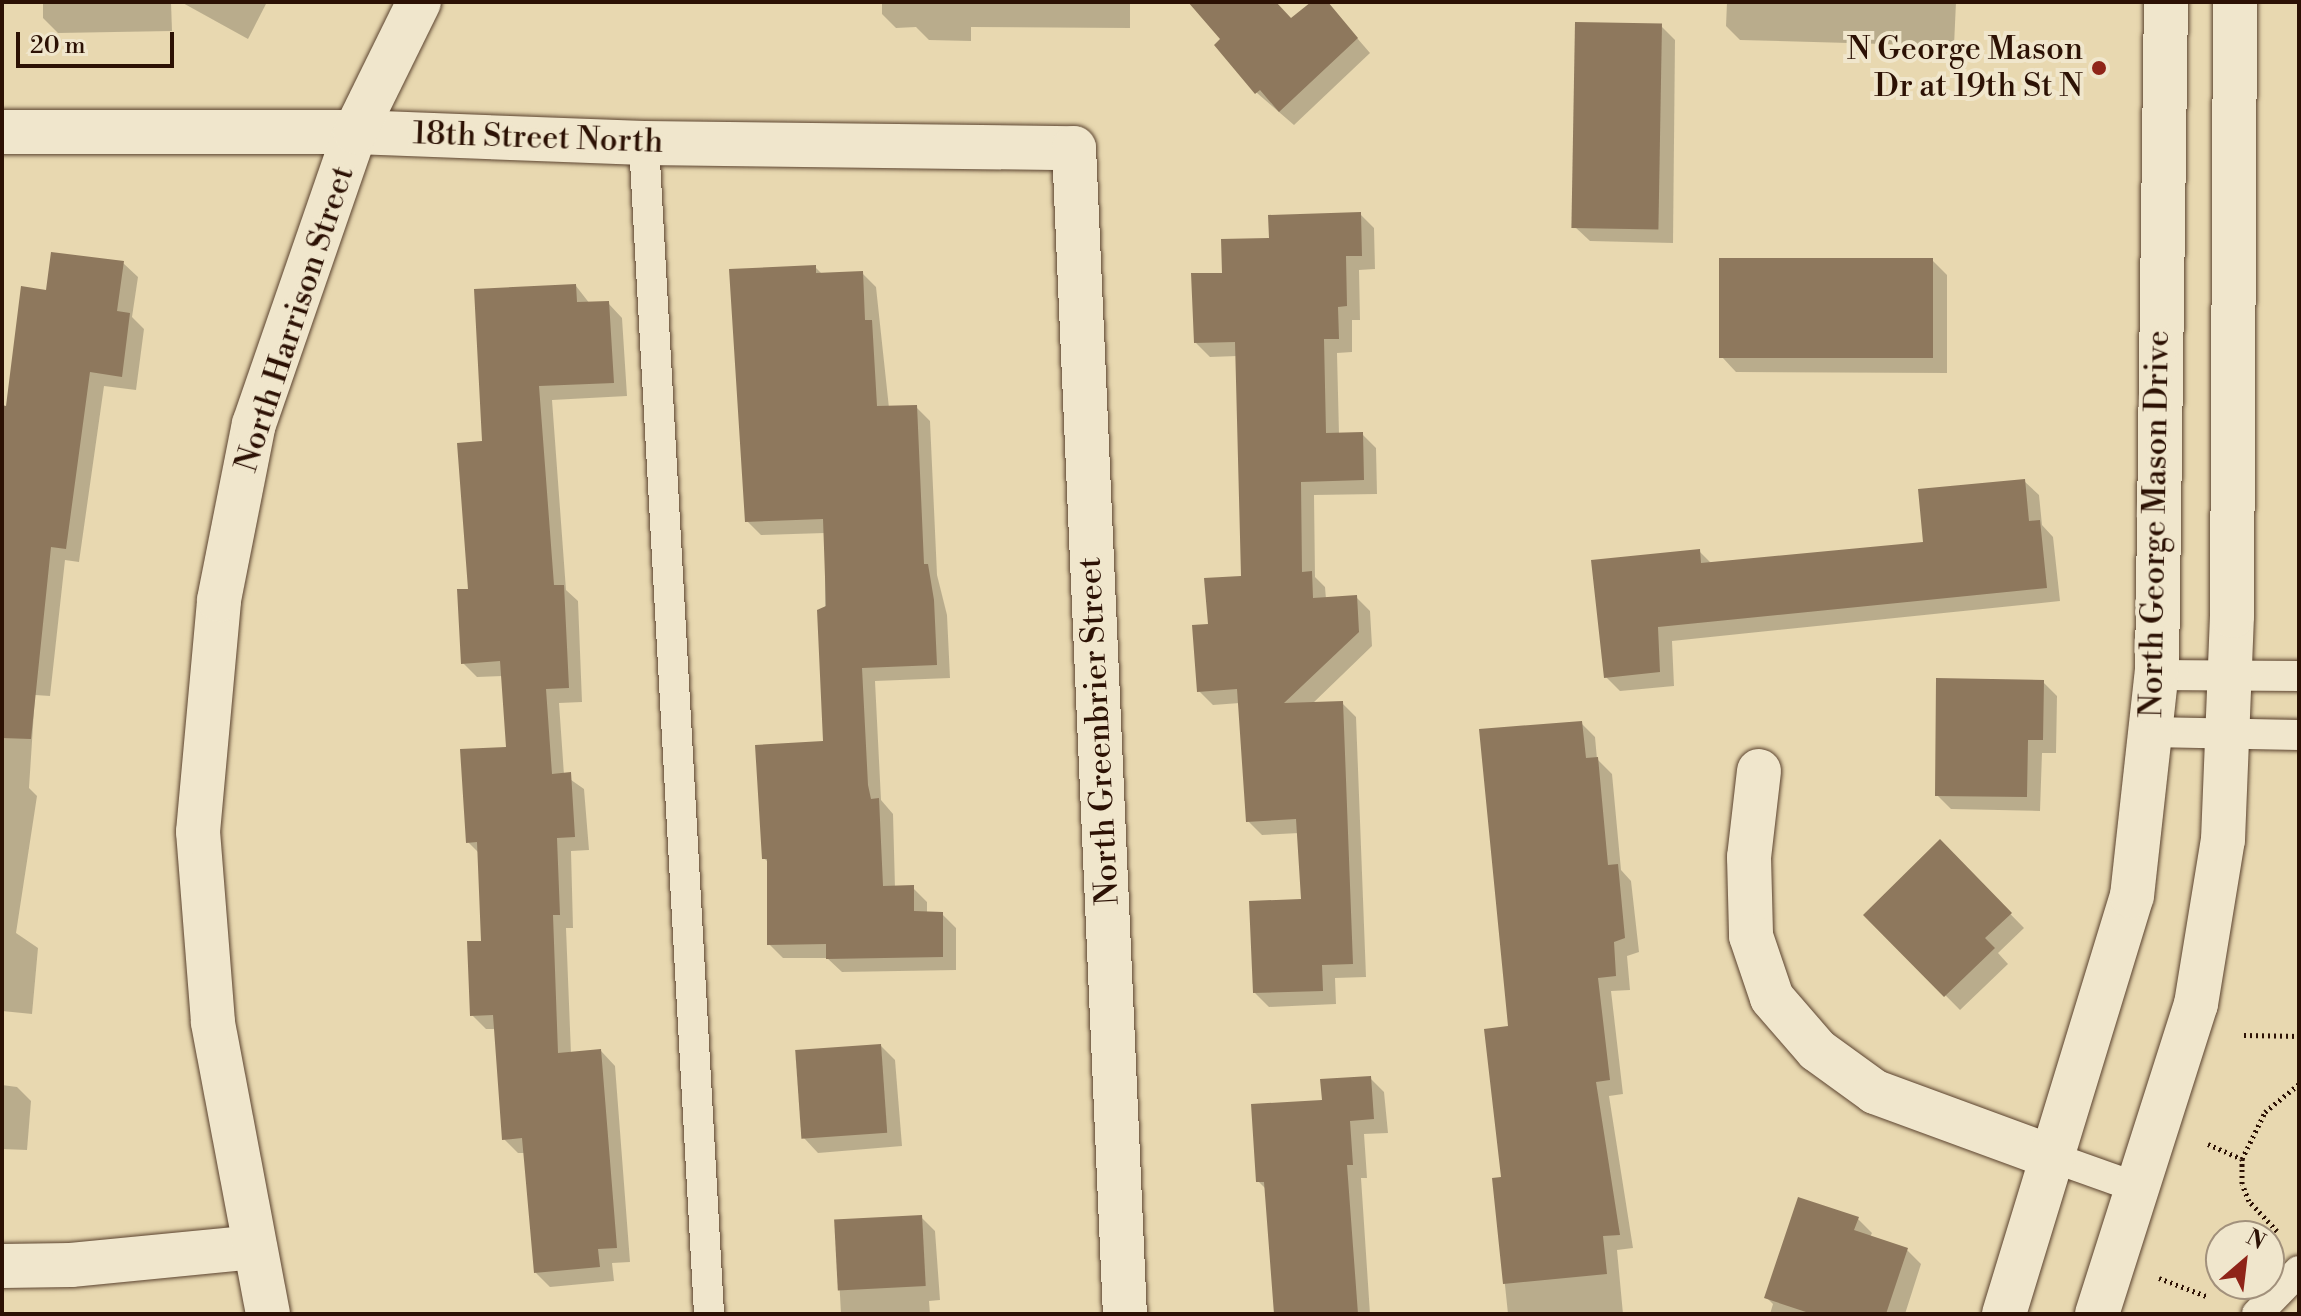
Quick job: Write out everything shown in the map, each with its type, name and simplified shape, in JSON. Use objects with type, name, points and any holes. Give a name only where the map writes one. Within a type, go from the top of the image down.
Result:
[{"type":"street","name":"North Harrison Street","points":[[268,1314],[213,1022],[198,832],[219,600],[254,424],[355,132],[419,2]]},
{"type":"street","name":"North George Mason Drive","points":[[2004,1314],[2132,896],[2156,675],[2166,2]]},
{"type":"street","points":[[2097,1314],[2141,1189],[2196,1004],[2223,840],[2227,676],[2232,616],[2235,2]]},
{"type":"street","name":"18th Street North","points":[[2,132],[355,132],[644,143],[1074,148]]},
{"type":"street","name":"North Greenbrier Street","points":[[1074,148],[1125,1314]]},
{"type":"street","points":[[1759,771],[1749,857],[1751,936],[1772,998],[1817,1050],[1875,1092],[2054,1158]]},
{"type":"street","points":[[2,1266],[71,1265],[254,1247]]},
{"type":"lane","points":[[644,143],[709,1314]]},
{"type":"lane","points":[[2156,675],[2299,676]]},
{"type":"lane","points":[[2150,732],[2299,735]]},
{"type":"lane","points":[[2054,1158],[2141,1189]]},
{"type":"lane","points":[[2257,1314],[2299,1271]]},
{"type":"path","points":[[2244,1035],[2299,1036]]},
{"type":"path","points":[[2267,1220],[2249,1201],[2242,1184],[2242,1159],[2265,1112],[2299,1084]]},
{"type":"path","points":[[2208,1144],[2242,1159]]},
{"type":"path","points":[[2158,1278],[2205,1296]]},
{"type":"building","points":[[1188,2],[1276,2],[1291,18],[1311,2],[1328,2],[1358,38],[1279,112],[1260,90],[1255,94],[1214,45],[1220,39]]},
{"type":"building","points":[[1575,22],[1662,24],[1658,229],[1571,228]]},
{"type":"building","points":[[1361,212],[1362,256],[1346,256],[1347,306],[1338,307],[1339,339],[1324,339],[1326,433],[1363,432],[1364,480],[1301,482],[1302,572],[1312,571],[1313,598],[1357,595],[1359,632],[1284,703],[1343,701],[1353,964],[1322,965],[1323,991],[1253,993],[1249,901],[1301,899],[1296,819],[1246,822],[1237,689],[1197,692],[1192,625],[1208,624],[1204,578],[1241,576],[1235,342],[1194,343],[1191,273],[1222,273],[1221,239],[1269,238],[1268,215]]},
{"type":"building","points":[[51,252],[124,261],[117,311],[130,313],[122,377],[90,372],[66,549],[51,547],[31,739],[2,738],[2,405],[6,406],[21,286],[46,290]]},
{"type":"building","points":[[1719,258],[1933,258],[1933,358],[1719,358]]},
{"type":"building","points":[[816,265],[816,273],[863,271],[865,320],[872,320],[877,406],[917,405],[924,564],[928,564],[934,600],[937,665],[862,668],[868,785],[871,799],[879,798],[883,886],[914,885],[914,911],[943,912],[943,957],[826,959],[826,944],[767,945],[767,859],[762,859],[755,745],[823,741],[817,610],[826,606],[823,519],[745,522],[729,269]]},
{"type":"building","points":[[576,284],[577,302],[609,301],[614,383],[539,386],[554,585],[564,585],[569,688],[546,689],[552,774],[571,772],[575,837],[557,838],[560,915],[553,915],[558,1053],[601,1049],[617,1248],[598,1249],[600,1267],[534,1273],[522,1138],[502,1140],[493,1015],[470,1016],[467,941],[481,941],[477,842],[466,843],[460,749],[506,747],[500,661],[461,664],[457,589],[468,589],[457,443],[482,441],[474,289]]},
{"type":"building","points":[[2025,479],[2029,521],[2040,520],[2047,588],[1658,627],[1660,672],[1604,678],[1591,560],[1700,549],[1701,563],[1923,542],[1918,489]]},
{"type":"building","points":[[1936,678],[2044,680],[2043,740],[2028,740],[2027,797],[1935,796]]},
{"type":"building","points":[[1582,721],[1586,758],[1598,757],[1608,865],[1618,864],[1625,938],[1614,942],[1616,976],[1598,978],[1610,1080],[1596,1082],[1620,1235],[1603,1236],[1607,1274],[1503,1284],[1492,1178],[1501,1177],[1484,1029],[1508,1026],[1479,729]]},
{"type":"building","points":[[1940,839],[2012,913],[1985,938],[1995,948],[1944,997],[1863,915]]},
{"type":"building","points":[[881,1044],[887,1133],[801,1139],[795,1050]]},
{"type":"building","points":[[1371,1076],[1374,1119],[1350,1121],[1353,1165],[1347,1165],[1358,1314],[1274,1314],[1264,1182],[1256,1182],[1251,1104],[1322,1100],[1320,1079]]},
{"type":"building","points":[[1798,1197],[1859,1217],[1854,1230],[1908,1248],[1886,1314],[1812,1314],[1764,1298]]},
{"type":"building","points":[[922,1215],[926,1286],[838,1291],[834,1220]]},
{"type":"place","name":"N George Mason Dr at 19th St N","points":[[2099,68]]}]
